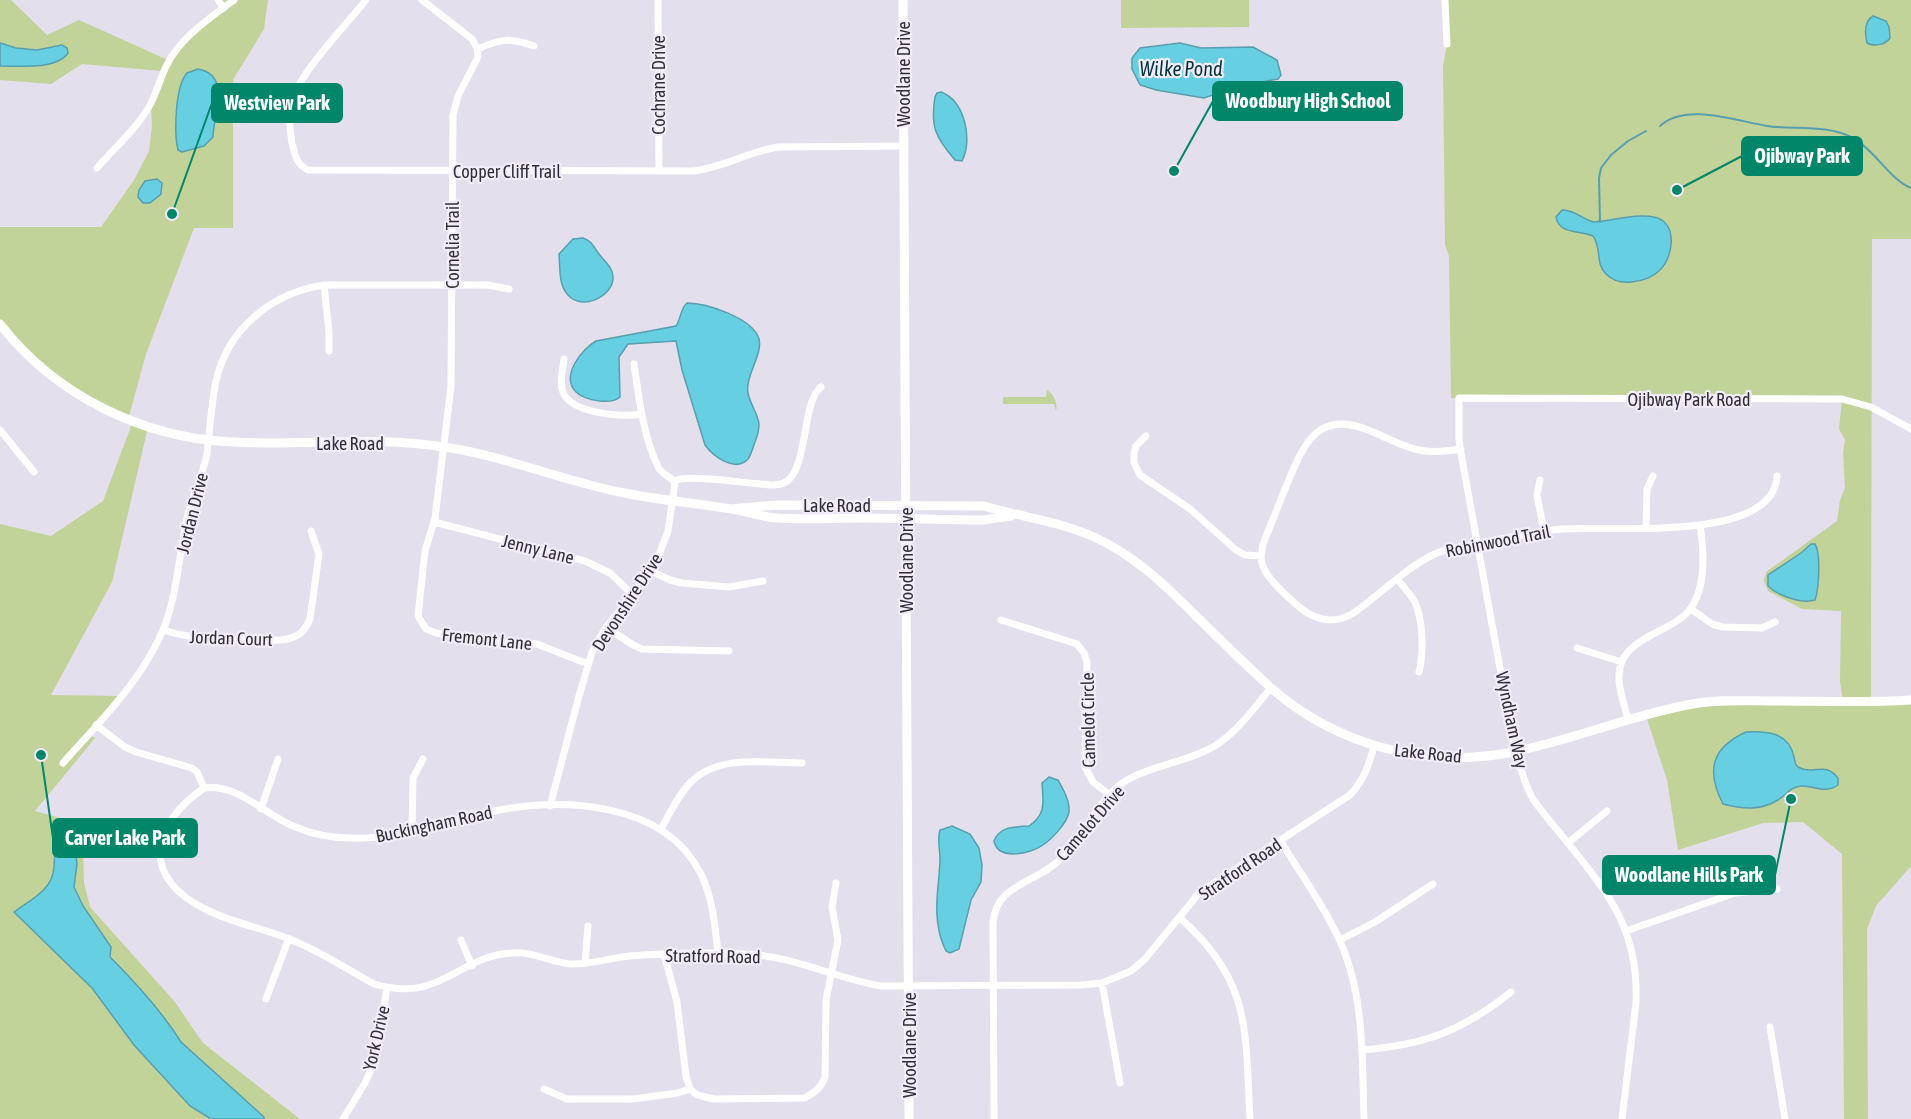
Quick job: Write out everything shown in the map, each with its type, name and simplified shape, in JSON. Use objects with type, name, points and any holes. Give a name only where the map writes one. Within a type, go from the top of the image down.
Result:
[{"type":"street","points":[[218,0],[224,8]]},
{"type":"street","points":[[97,168],[144,114],[155,94],[163,71],[175,51],[191,33],[234,0]]},
{"type":"street","name":"Copper Cliff Trail","points":[[366,0],[296,89],[290,118],[296,159],[303,167],[311,170],[704,170],[761,150],[784,146],[904,146]]},
{"type":"street","points":[[422,0],[472,39],[478,49],[504,39],[534,46]]},
{"type":"street","name":"Cochrane Drive","points":[[658,0],[659,171]]},
{"type":"street","name":"Woodlane Drive","points":[[903,0],[909,1119]]},
{"type":"street","points":[[1445,0],[1447,44]]},
{"type":"street","name":"Cornelia Trail","points":[[444,447],[452,386],[453,112],[460,92],[478,57],[478,49]]},
{"type":"street","points":[[324,285],[329,351]]},
{"type":"street","name":"Jordan Drive","points":[[63,763],[138,675],[163,630],[172,600],[188,514],[202,470],[216,380],[225,356],[238,334],[258,313],[274,302],[300,290],[324,285],[490,285],[509,289]]},
{"type":"street","name":"Lake Road","points":[[2,330],[62,384],[98,406],[148,427],[179,436],[208,441],[395,443],[444,447],[495,457],[605,489],[775,518],[983,520],[1015,515]]},
{"type":"street","points":[[564,358],[562,387],[569,401],[617,416],[641,414]]},
{"type":"street","points":[[634,364],[641,414],[658,467],[674,481],[689,477],[772,485],[786,482],[792,475],[800,454],[812,399],[821,387]]},
{"type":"street","name":"Ojibway Park Road","points":[[1459,398],[1842,399],[1871,407],[1911,429]]},
{"type":"street","name":"Wyndham Way","points":[[1459,398],[1461,449],[1515,751],[1525,785],[1532,798],[1612,900],[1632,950],[1637,986],[1622,1119]]},
{"type":"street","points":[[1146,436],[1136,446],[1134,453],[1134,464],[1140,475],[1184,504],[1236,550],[1245,555],[1261,556],[1263,544],[1299,456],[1309,440],[1320,430],[1349,424],[1420,451],[1461,449]]},
{"type":"street","points":[[0,430],[34,472]]},
{"type":"street","name":"Fremont Lane","points":[[444,447],[434,522],[426,548],[417,610],[419,620],[426,629],[436,633],[478,640],[537,644],[588,664]]},
{"type":"street","points":[[1646,528],[1647,489],[1653,476]]},
{"type":"street","name":"Robinwood Trail","points":[[1261,556],[1263,568],[1269,577],[1307,613],[1321,619],[1336,620],[1352,614],[1433,554],[1544,531],[1700,526],[1755,510],[1770,498],[1777,483],[1777,476]]},
{"type":"street","points":[[1540,480],[1537,495],[1544,531]]},
{"type":"street","name":"Devonshire Drive","points":[[550,806],[588,664],[606,627],[651,571],[665,541],[673,502],[674,481]]},
{"type":"street","name":"Lake Road","points":[[730,509],[776,505],[984,506],[1075,529],[1127,555],[1154,575],[1292,706],[1328,727],[1374,746],[1413,754],[1449,758],[1485,756],[1515,751],[1694,704],[1911,700]]},
{"type":"street","name":"Jenny Lane","points":[[434,522],[585,561],[609,573],[633,595]]},
{"type":"street","points":[[1628,720],[1619,679],[1622,662],[1638,642],[1679,619],[1691,609],[1701,582],[1700,526]]},
{"type":"street","name":"Jordan Court","points":[[163,630],[185,637],[209,639],[281,640],[299,635],[311,616],[319,554],[311,531]]},
{"type":"street","points":[[651,571],[670,580],[729,587],[763,581]]},
{"type":"street","points":[[1398,580],[1411,596],[1418,612],[1423,652],[1419,672]]},
{"type":"street","points":[[1691,609],[1712,624],[1723,627],[1762,628],[1774,622]]},
{"type":"street","name":"Camelot Circle","points":[[1001,620],[1072,641],[1081,648],[1087,662],[1085,767],[1093,782],[1110,795]]},
{"type":"street","points":[[606,627],[642,649],[729,651]]},
{"type":"street","points":[[1577,648],[1622,662]]},
{"type":"street","name":"Camelot Drive","points":[[994,1119],[993,923],[996,906],[1008,892],[1047,870],[1061,859],[1110,795],[1127,780],[1221,743],[1271,688]]},
{"type":"street","points":[[96,725],[136,752],[192,768],[197,772],[204,788]]},
{"type":"street","name":"Stratford Road","points":[[204,788],[180,807],[166,828],[159,849],[162,870],[178,890],[205,910],[289,938],[317,951],[374,984],[387,988],[410,990],[423,988],[492,956],[515,952],[571,964],[664,954],[745,954],[782,959],[832,975],[881,986],[1081,985],[1102,983],[1131,971],[1145,959],[1200,892],[1350,795],[1365,775],[1374,746]]},
{"type":"street","points":[[261,809],[278,759]]},
{"type":"street","points":[[411,830],[413,778],[423,759]]},
{"type":"street","points":[[661,829],[687,787],[700,774],[710,769],[733,763],[802,763]]},
{"type":"street","name":"Buckingham Road","points":[[204,788],[214,786],[225,788],[295,827],[331,836],[365,838],[491,812],[527,807],[584,807],[621,812],[643,819],[661,829],[681,846],[700,871],[710,898],[718,953]]},
{"type":"street","points":[[1568,843],[1607,811]]},
{"type":"street","points":[[1280,840],[1340,940],[1356,990],[1362,1050],[1364,1119]]},
{"type":"street","points":[[664,954],[677,1002],[686,1076],[690,1089],[697,1095],[714,1099],[796,1100],[805,1098],[816,1091],[825,1077],[825,1000],[838,940],[832,907],[836,883]]},
{"type":"street","points":[[1340,940],[1375,922],[1433,884]]},
{"type":"street","points":[[1626,931],[1735,893],[1777,889]]},
{"type":"street","points":[[1180,918],[1208,946],[1228,973],[1236,992],[1245,1029],[1250,1119]]},
{"type":"street","points":[[585,963],[588,926]]},
{"type":"street","points":[[266,999],[289,938]]},
{"type":"street","points":[[461,940],[472,966]]},
{"type":"street","points":[[1102,983],[1120,1083]]},
{"type":"street","name":"York Drive","points":[[343,1119],[365,1083],[375,1061],[387,988]]},
{"type":"street","points":[[1362,1050],[1400,1046],[1441,1035],[1476,1018],[1511,992]]},
{"type":"street","points":[[1770,1027],[1785,1119]]},
{"type":"street","points":[[544,1089],[567,1099],[633,1099],[678,1093],[690,1089]]},
{"type":"green space","points":[[0,0],[11,0],[47,35],[79,20],[168,60],[183,42],[223,8],[218,0],[268,0],[264,29],[233,80],[233,228],[194,228],[146,354],[128,420],[62,384],[0,324],[0,227],[101,227],[134,180],[149,151],[152,126],[151,103],[162,71],[82,64],[51,84],[0,80]]},
{"type":"green space","points":[[1121,0],[1249,0],[1249,27],[1121,28]]},
{"type":"green space","points":[[1445,0],[1911,0],[1911,239],[1872,239],[1871,701],[1911,700],[1911,866],[1876,906],[1867,929],[1868,1119],[1844,1119],[1842,854],[1803,822],[1763,823],[1678,850],[1667,780],[1646,716],[1694,704],[1843,701],[1840,682],[1841,611],[1802,609],[1768,591],[1764,581],[1766,572],[1837,521],[1840,500],[1845,488],[1843,453],[1845,440],[1839,429],[1842,399],[1451,398],[1449,256],[1445,245],[1443,66],[1447,44]]},
{"type":"green space","points":[[1047,390],[1055,399],[1056,411],[1054,404],[1003,404],[1003,397],[1046,397]]},
{"type":"green space","points":[[133,421],[148,427],[112,582],[51,695],[121,696],[89,734],[95,738],[35,811],[160,846],[159,849],[83,850],[84,883],[90,907],[175,1002],[203,1043],[300,1119],[0,1119],[0,524],[51,536],[103,501]]},
{"type":"water","points":[[1873,16],[1886,21],[1889,27],[1890,38],[1879,45],[1867,43],[1867,24]]},
{"type":"water","points":[[0,43],[16,48],[37,50],[62,45],[67,48],[68,53],[63,58],[46,65],[0,66]]},
{"type":"water","name":"Wilke Pond","points":[[1180,43],[1201,48],[1253,47],[1277,60],[1281,75],[1278,79],[1240,86],[1204,98],[1140,85],[1132,69],[1132,58],[1140,48]]},
{"type":"water","points":[[198,69],[215,79],[218,87],[213,137],[204,146],[182,152],[178,150],[176,122],[180,88],[187,73]]},
{"type":"water","points":[[941,92],[956,104],[965,122],[967,143],[962,161],[955,160],[936,132],[933,116],[935,97]]},
{"type":"water","points":[[157,179],[162,183],[161,194],[150,203],[143,203],[138,197],[139,190],[145,181]]},
{"type":"water","points":[[1562,210],[1571,211],[1594,222],[1639,216],[1662,220],[1667,225],[1671,240],[1671,248],[1665,264],[1647,279],[1628,282],[1615,280],[1603,270],[1593,236],[1561,227],[1556,217]]},
{"type":"water","points":[[583,238],[590,242],[608,264],[613,277],[608,291],[586,302],[571,298],[565,291],[561,279],[559,254],[573,239]]},
{"type":"water","points":[[687,303],[717,309],[739,318],[755,331],[759,339],[759,351],[749,380],[748,393],[759,429],[750,455],[743,463],[731,464],[713,454],[705,445],[682,370],[676,341],[628,344],[619,357],[620,397],[616,399],[592,400],[580,395],[572,386],[570,378],[575,364],[579,356],[590,345],[596,341],[676,326]]},
{"type":"water","points":[[1811,544],[1815,544],[1819,563],[1815,600],[1804,601],[1790,598],[1768,586],[1768,575]]},
{"type":"water","points":[[1746,732],[1769,733],[1782,738],[1791,749],[1797,766],[1805,770],[1829,770],[1838,778],[1838,785],[1829,789],[1798,786],[1771,804],[1758,807],[1744,808],[1723,804],[1714,781],[1715,762],[1725,745]]},
{"type":"water","points":[[1049,777],[1058,780],[1066,795],[1069,812],[1065,821],[1051,839],[1037,848],[1015,854],[1002,851],[994,841],[1000,832],[1008,828],[1029,826],[1039,817],[1043,807],[1042,783]]},
{"type":"water","points":[[952,826],[970,834],[979,848],[982,865],[981,882],[971,900],[959,949],[950,953],[946,951],[938,928],[937,908],[940,866],[939,833],[940,830]]},
{"type":"water","points":[[64,832],[73,839],[77,863],[74,887],[83,906],[111,947],[110,957],[148,997],[181,1042],[264,1119],[211,1119],[190,1106],[134,1045],[92,988],[14,912],[40,894],[50,882],[54,867],[56,833]]},
{"type":"waterway","points":[[1660,126],[1683,115],[1697,114],[1727,117],[1767,126],[1832,131],[1861,143],[1896,178],[1911,188]]},
{"type":"waterway","points":[[1600,222],[1599,178],[1601,168],[1611,155],[1628,141],[1646,131]]},
{"type":"place","name":"Woodbury High School","points":[[1174,171]]},
{"type":"place","name":"Ojibway Park","points":[[1677,190]]},
{"type":"place","name":"Westview Park","points":[[172,214]]},
{"type":"place","name":"Carver Lake Park","points":[[41,755]]},
{"type":"place","name":"Woodlane Hills Park","points":[[1791,799]]}]
